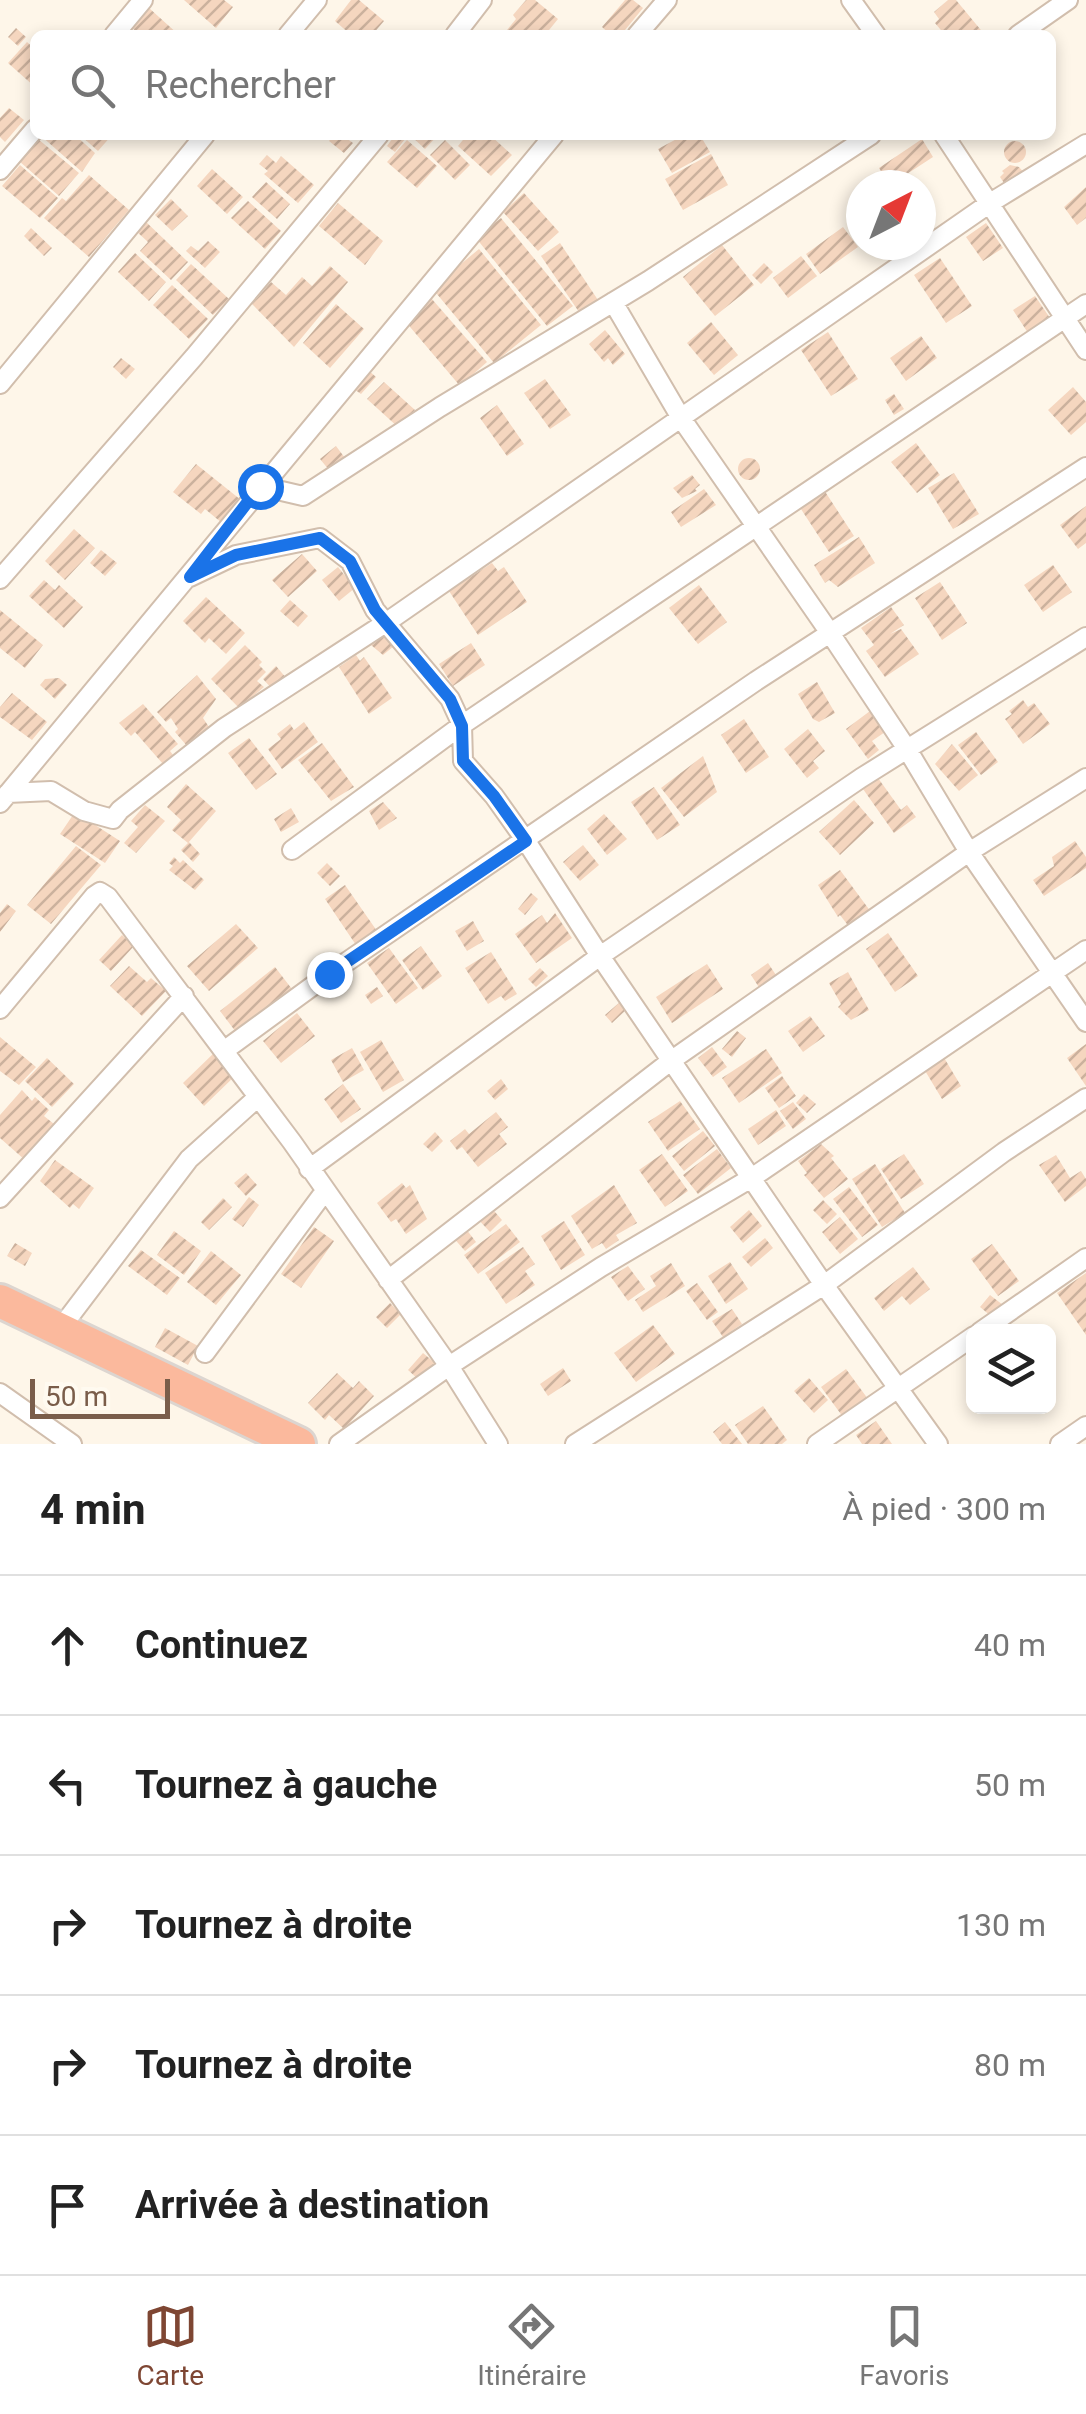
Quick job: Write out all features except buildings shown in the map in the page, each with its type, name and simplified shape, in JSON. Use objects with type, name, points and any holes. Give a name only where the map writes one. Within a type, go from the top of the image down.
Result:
[{"type":"highway","points":[[0,1301],[299,1444]]},
{"type":"street","points":[[118,30],[144,0]]},
{"type":"street","points":[[292,30],[316,0]]},
{"type":"street","points":[[460,30],[482,0]]},
{"type":"street","points":[[642,30],[667,0]]},
{"type":"street","points":[[852,0],[873,30]]},
{"type":"street","points":[[1025,30],[1068,0]]},
{"type":"street","points":[[0,170],[30,134]]},
{"type":"street","points":[[0,384],[201,140]]},
{"type":"street","points":[[0,578],[194,356],[375,140]]},
{"type":"street","points":[[4,798],[550,140]]},
{"type":"street","points":[[260,486],[303,496],[863,140]]},
{"type":"street","points":[[947,140],[1086,350]]},
{"type":"street","points":[[4,798],[51,791],[84,811],[113,819],[224,728],[387,622],[990,203],[1086,144]]},
{"type":"street","points":[[613,302],[681,418],[830,633],[969,852],[1086,1022]]},
{"type":"street","points":[[292,850],[462,726],[1086,304]]},
{"type":"street","points":[[225,1050],[329,974],[830,633],[1086,467]]},
{"type":"street","points":[[190,577],[236,555],[320,538],[350,561],[375,610],[450,699],[462,726],[463,761],[526,841],[824,1284],[938,1444]]},
{"type":"street","points":[[309,1169],[600,956],[907,749],[1086,637]]},
{"type":"street","points":[[388,1280],[672,1060],[969,852],[1086,778]]},
{"type":"street","points":[[0,1009],[94,896],[100,892],[108,897],[225,1050],[449,1366],[498,1444]]},
{"type":"street","points":[[340,1444],[449,1366],[601,1267],[752,1178],[1086,950]]},
{"type":"street","points":[[0,1198],[184,996]]},
{"type":"street","points":[[60,1329],[189,1159],[258,1097]]},
{"type":"street","points":[[575,1444],[824,1284],[1004,1152],[1086,1098]]},
{"type":"street","points":[[205,1353],[325,1191]]},
{"type":"street","points":[[991,1324],[1086,1258]]},
{"type":"street","points":[[817,1444],[966,1341]]},
{"type":"street","points":[[0,1394],[72,1444]]},
{"type":"street","points":[[1060,1444],[1086,1426]]},
{"type":"route","points":[[260,486],[190,577],[236,555],[320,538],[350,561],[375,610],[450,699],[462,726],[463,761],[526,841],[329,974]]}]
